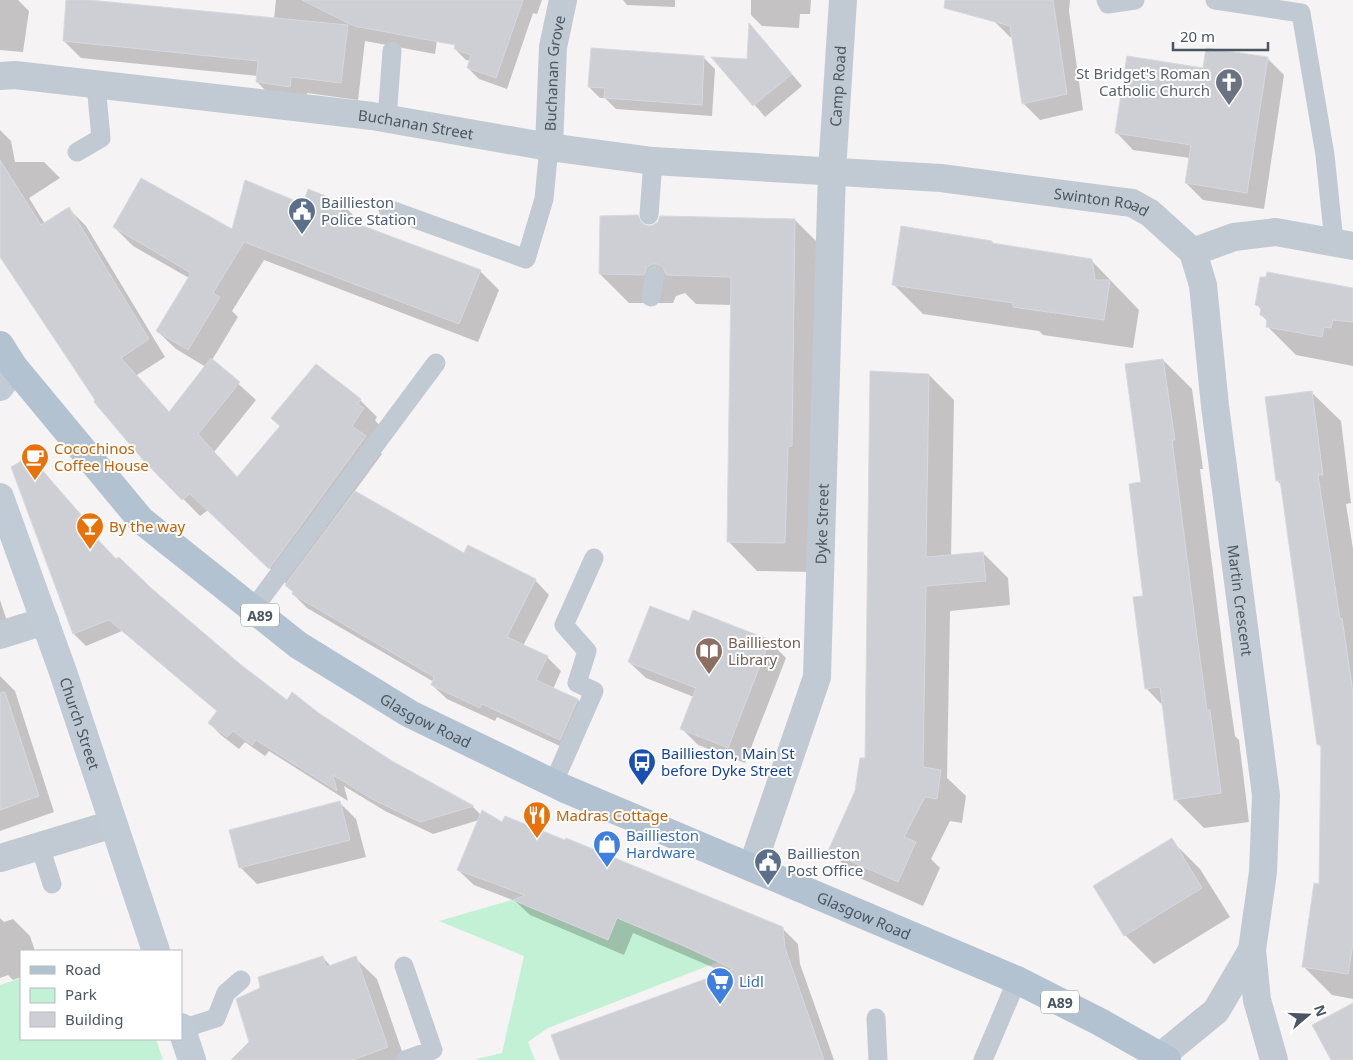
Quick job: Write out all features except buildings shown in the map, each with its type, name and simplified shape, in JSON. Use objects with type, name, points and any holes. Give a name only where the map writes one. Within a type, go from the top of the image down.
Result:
[{"type":"main road","name":"Glasgow Road","points":[[5,366],[141,520],[298,645],[410,714],[553,784],[1017,980]]},
{"type":"main road","name":"A89","points":[[1017,980],[1100,1022],[1164,1058]]},
{"type":"street","name":"Buchanan Grove","points":[[549,147],[553,47],[563,0]]},
{"type":"street","name":"Camp Road","points":[[832,171],[843,0]]},
{"type":"street","name":"Buchanan Street","points":[[0,76],[15,75],[387,119],[549,147],[653,161],[832,171]]},
{"type":"street","name":"Swinton Road","points":[[832,171],[941,178],[1132,203],[1150,213],[1193,252]]},
{"type":"street","name":"Dyke Street","points":[[752,867],[818,677],[832,171]]},
{"type":"street","points":[[1193,252],[1234,237],[1276,232],[1343,244]]},
{"type":"street","name":"Martin Crescent","points":[[1193,252],[1203,285],[1215,406],[1266,795],[1263,872],[1252,950],[1257,1000],[1274,1060]]},
{"type":"street","name":"Church Street","points":[[0,497],[45,621],[156,950]]},
{"type":"street","points":[[0,635],[45,621]]},
{"type":"street","points":[[0,858],[113,824]]},
{"type":"street","name":"Martin Crescent","points":[[1164,1058],[1216,1010],[1252,950]]},
{"type":"street","points":[[182,1028],[192,1060]]},
{"type":"lane","points":[[1106,0],[1108,4],[1135,0]]},
{"type":"lane","points":[[1215,0],[1301,13],[1325,155],[1343,244]]},
{"type":"lane","points":[[387,119],[392,51]]},
{"type":"lane","points":[[77,152],[101,138],[96,85]]},
{"type":"lane","points":[[388,209],[526,259],[544,199],[549,147]]},
{"type":"lane","points":[[649,215],[653,161]]},
{"type":"lane","points":[[651,298],[656,275]]},
{"type":"lane","points":[[253,609],[436,363]]},
{"type":"lane","points":[[553,784],[594,691],[577,683],[588,651],[564,624],[594,558]]},
{"type":"lane","points":[[40,846],[52,884]]},
{"type":"lane","points":[[404,966],[433,1050],[404,1060]]},
{"type":"lane","points":[[182,1028],[216,1018],[226,993],[241,980]]},
{"type":"lane","points":[[983,1060],[1017,980]]},
{"type":"lane","points":[[876,1018],[878,1060]]},
{"type":"green space","points":[[515,899],[608,940],[617,918],[718,962],[548,1028],[528,1042],[535,1060],[477,1060],[502,1053],[524,956],[439,921]]},
{"type":"green space","points":[[20,978],[20,1040],[156,1040],[163,1060],[0,1060],[0,985]]},
{"type":"place","name":"St Bridget's Roman Catholic Church","points":[[1229,106]]},
{"type":"place","name":"Baillieston Police Station","points":[[302,235]]},
{"type":"place","name":"Cocochinos Coffee House","points":[[35,481]]},
{"type":"place","name":"By the way","points":[[90,550]]},
{"type":"place","name":"Baillieston Library","points":[[709,675]]},
{"type":"place","name":"Baillieston, Main St before Dyke Street","points":[[642,786]]},
{"type":"place","name":"Madras Cottage","points":[[537,839]]},
{"type":"place","name":"Baillieston Hardware","points":[[607,868]]},
{"type":"place","name":"Baillieston Post Office","points":[[768,886]]},
{"type":"place","name":"Lidl","points":[[720,1005]]}]
